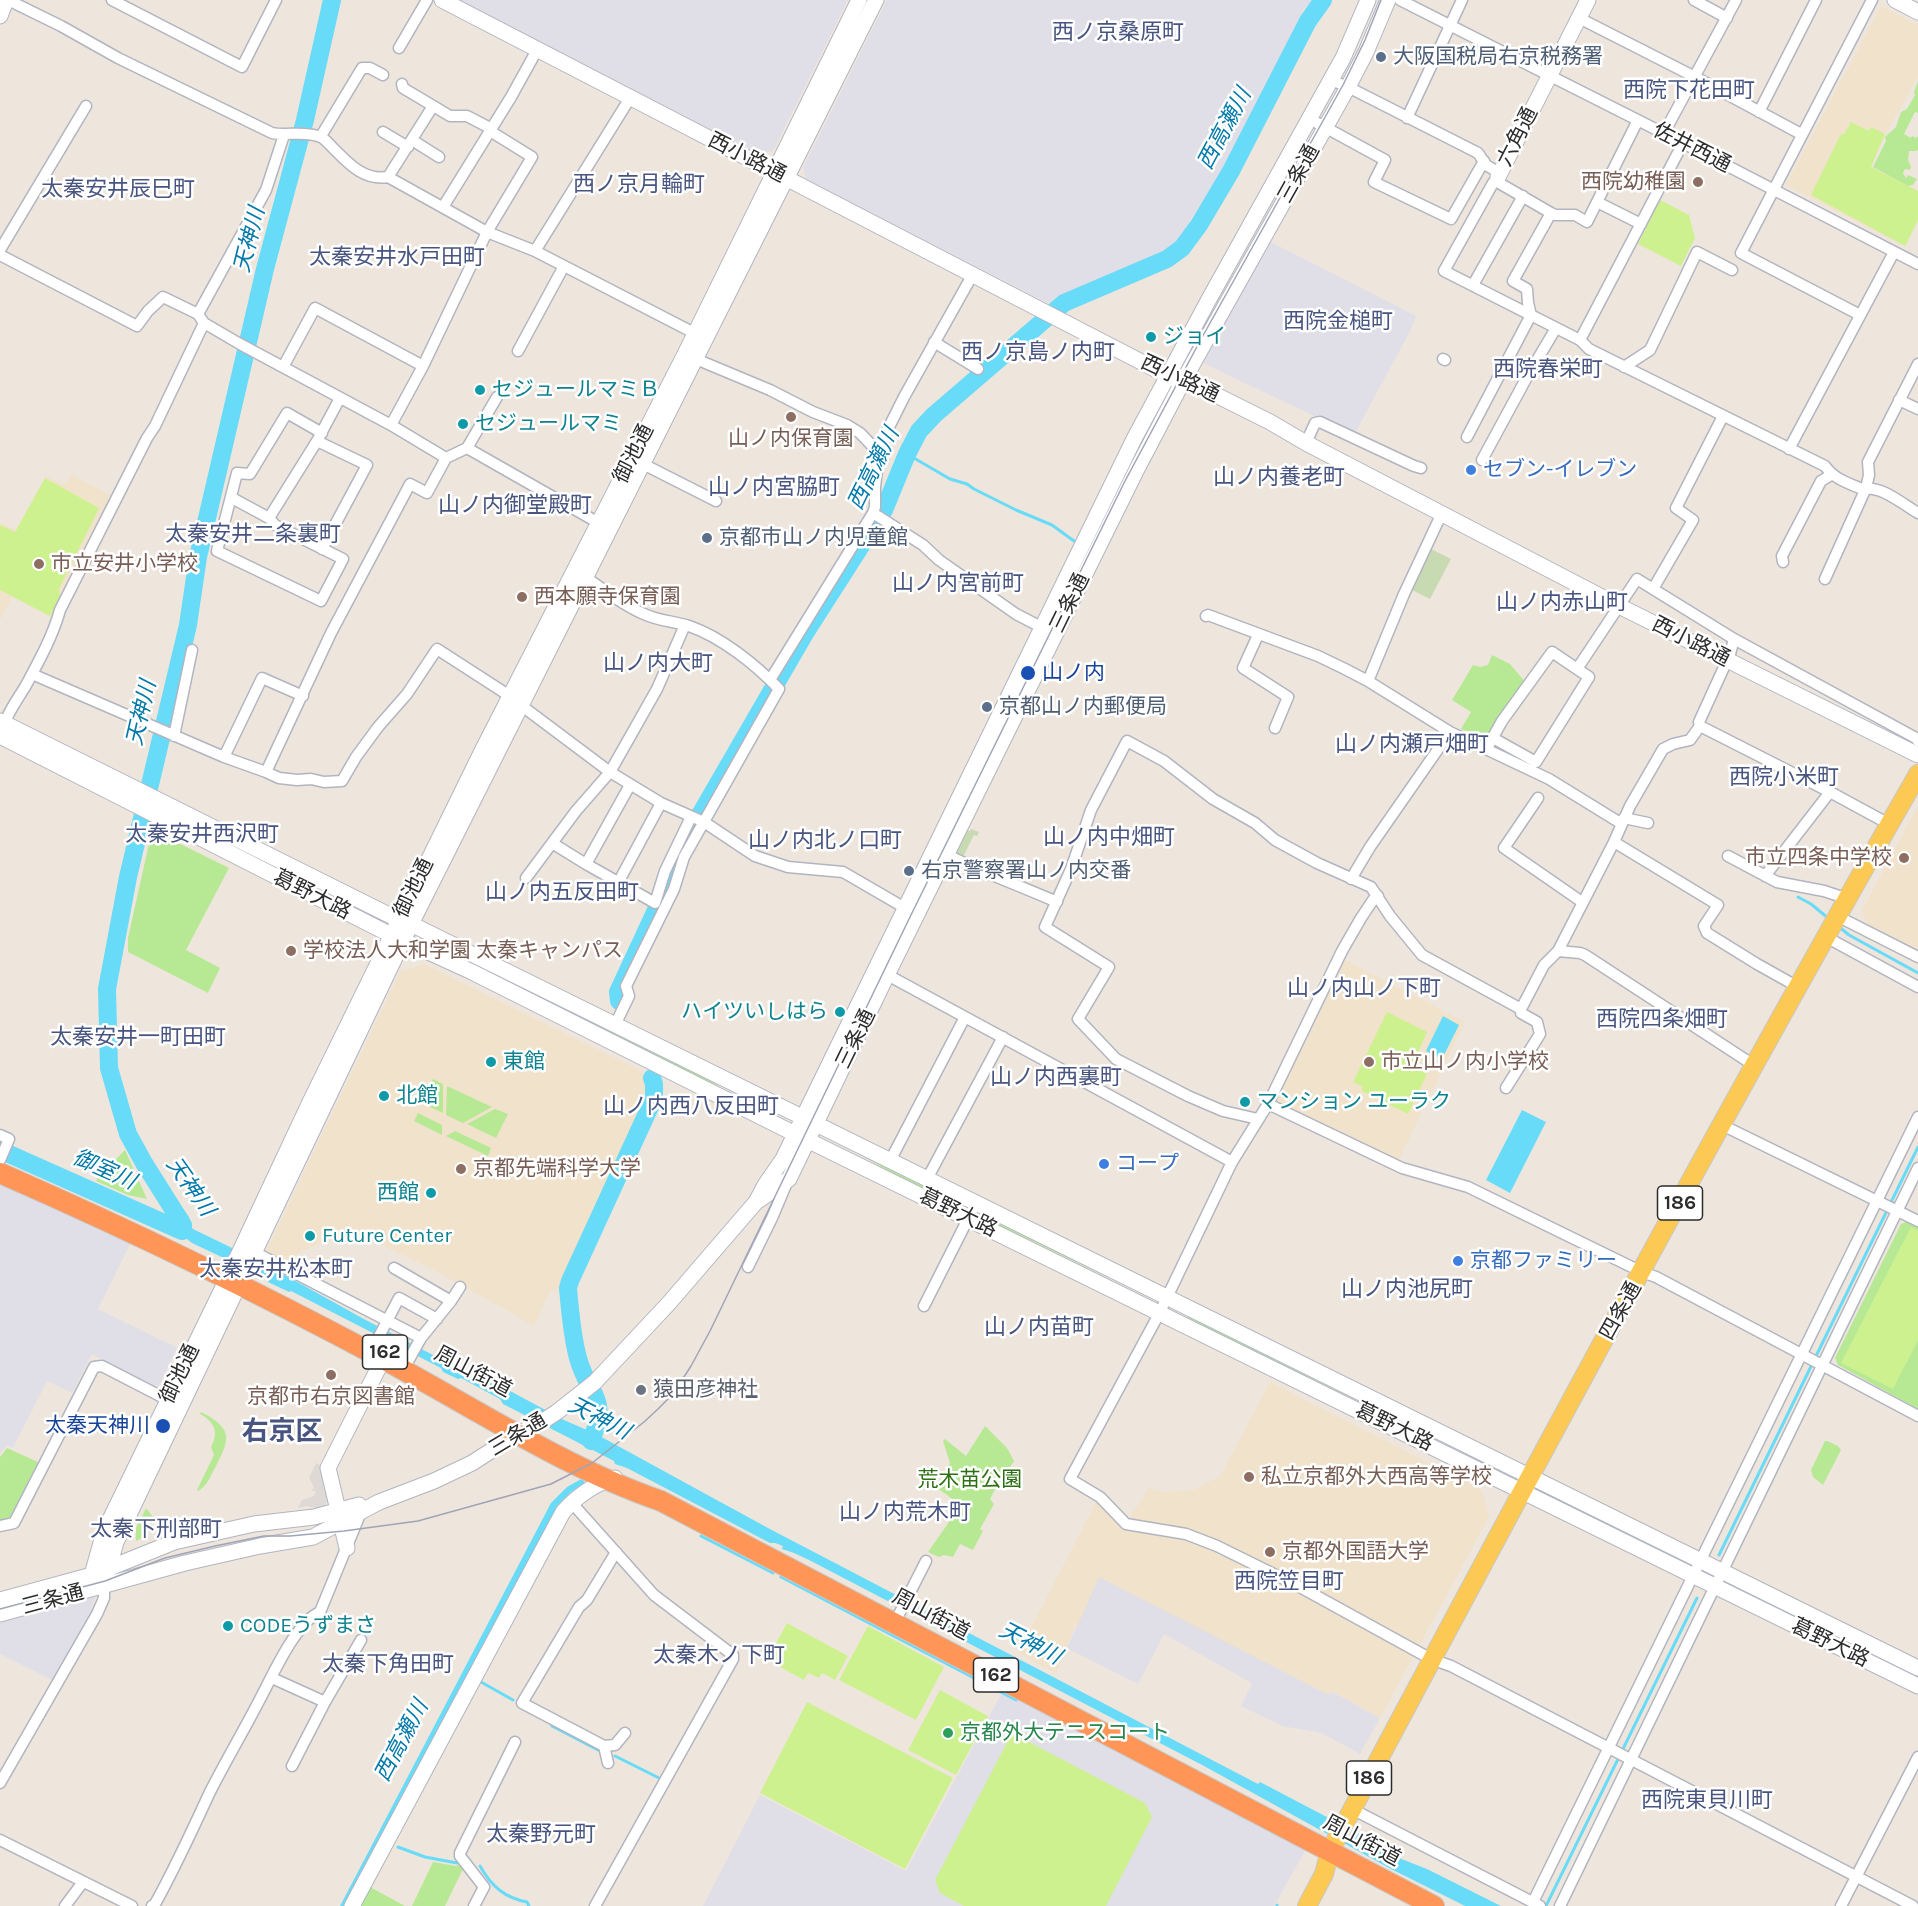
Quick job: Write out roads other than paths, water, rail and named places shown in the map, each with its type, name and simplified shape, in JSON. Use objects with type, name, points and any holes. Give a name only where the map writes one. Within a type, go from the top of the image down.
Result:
[{"type":"highway","name":"周山街道","points":[[0,1167],[134,1225],[378,1349],[527,1429]]},
{"type":"highway","name":"周山街道","points":[[0,1173],[235,1276]]},
{"type":"highway","name":"周山街道","points":[[378,1349],[408,1362],[527,1429],[602,1477],[644,1488],[661,1501],[1333,1847],[1434,1906]]},
{"type":"main road","name":"四条通","points":[[1307,1906],[1324,1874],[1333,1847],[1431,1659],[1832,925],[1918,774]]},
{"type":"main road","name":"四条通","points":[[1293,1906],[1314,1869],[1333,1847]]},
{"type":"street","points":[[0,16],[7,0],[272,133],[321,136],[350,165],[367,176],[388,177],[488,232],[535,251],[699,336]]},
{"type":"street","points":[[112,0],[242,67],[276,0]]},
{"type":"street","points":[[399,48],[427,0]]},
{"type":"street","name":"西小路通","points":[[442,0],[1182,383],[1196,386],[1270,422],[1441,515],[1618,606],[1918,755]]},
{"type":"street","name":"御池通","points":[[780,175],[859,0]]},
{"type":"street","name":"御池通","points":[[92,1575],[104,1532],[168,1400],[249,1251],[397,938],[780,175],[876,0]]},
{"type":"street","name":"三条通","points":[[882,972],[905,908],[941,852],[1043,628],[1134,440],[1331,80],[1352,40],[1368,0]]},
{"type":"street","name":"三条通","points":[[756,1202],[789,1179],[809,1121],[941,852],[1182,383],[1348,87],[1388,0]]},
{"type":"street","name":"佐井西通","points":[[1400,0],[1894,252],[1917,260]]},
{"type":"street","points":[[1407,118],[1462,0]]},
{"type":"street","name":"六角通","points":[[1473,285],[1444,271],[1498,177],[1588,0]]},
{"type":"street","points":[[1694,0],[1727,18]]},
{"type":"street","points":[[1664,133],[1735,0]]},
{"type":"street","points":[[1759,112],[1816,0]]},
{"type":"street","points":[[1860,315],[1741,253],[1872,0]]},
{"type":"street","points":[[1579,18],[1801,134]]},
{"type":"street","points":[[443,207],[537,50]]},
{"type":"street","points":[[321,136],[362,68],[370,68],[384,75]]},
{"type":"street","points":[[1331,80],[1472,149],[1478,153],[1486,165],[1496,171],[1499,183],[1551,213],[1575,215],[1587,222],[1638,120]]},
{"type":"street","points":[[391,425],[423,366],[488,232],[532,157],[466,116],[450,116],[403,88],[402,84]]},
{"type":"street","points":[[535,251],[630,98]]},
{"type":"street","points":[[0,250],[86,106]]},
{"type":"street","points":[[388,177],[433,106]]},
{"type":"street","points":[[1310,119],[1385,160],[1374,182],[1451,219],[1484,161]]},
{"type":"street","points":[[383,132],[439,157]]},
{"type":"street","points":[[1,729],[32,674],[58,620],[60,610],[155,426],[201,319],[266,190],[288,134]]},
{"type":"street","points":[[1580,340],[1683,143]]},
{"type":"street","points":[[1523,196],[1473,285],[1580,340],[1588,349],[1825,465],[1831,475],[1862,489],[1880,490],[1918,513]]},
{"type":"street","points":[[1597,202],[1641,224]]},
{"type":"street","points":[[1467,438],[1532,315],[1527,289],[1513,281],[1551,213]]},
{"type":"street","points":[[1624,367],[1650,350],[1698,252],[1732,270]]},
{"type":"street","points":[[1789,448],[1894,252]]},
{"type":"street","points":[[0,255],[137,326],[148,311],[163,297],[259,355],[391,425],[446,458]]},
{"type":"street","points":[[518,351],[564,266]]},
{"type":"street","points":[[973,274],[895,414],[879,453],[874,487],[875,507],[877,515],[922,545],[939,560],[1016,614],[1043,628]]},
{"type":"street","points":[[283,367],[315,308],[423,366]]},
{"type":"street","points":[[1482,460],[1556,328]]},
{"type":"street","points":[[934,342],[978,369]]},
{"type":"street","points":[[690,356],[847,425],[879,453]]},
{"type":"street","points":[[1825,579],[1866,488],[1869,475],[1868,462],[1918,364]]},
{"type":"street","points":[[266,772],[331,633],[410,484],[427,493],[446,458],[467,448],[497,397]]},
{"type":"street","points":[[269,518],[340,398]]},
{"type":"street","points":[[1899,400],[1918,409]]},
{"type":"street","points":[[231,498],[269,518],[275,525],[322,549],[343,559],[321,600],[218,551],[237,473],[250,474],[287,413],[319,437],[366,465],[322,549]]},
{"type":"street","points":[[1653,589],[1693,520],[1676,508],[1723,416]]},
{"type":"street","points":[[1306,443],[1315,423],[1320,423],[1420,468]]},
{"type":"street","points":[[467,448],[604,526]]},
{"type":"street","points":[[637,460],[716,501]]},
{"type":"street","points":[[1783,562],[1782,556],[1821,481],[1831,475]]},
{"type":"street","points":[[773,683],[877,515]]},
{"type":"street","points":[[1368,681],[1404,594],[1441,515]]},
{"type":"street","points":[[580,573],[624,604],[645,615],[685,625],[714,636],[778,689],[684,857],[674,889],[626,986],[629,996],[615,1025]]},
{"type":"street","points":[[1577,669],[1637,579],[1734,639],[1879,717],[1918,741]]},
{"type":"street","points":[[1206,616],[1318,656],[1368,681],[1470,742],[1490,743],[1536,762],[1589,677],[1552,652],[1502,721],[1490,743]]},
{"type":"street","points":[[526,878],[576,811],[610,772],[657,689],[685,625]]},
{"type":"street","points":[[1258,635],[1243,668],[1288,697],[1275,728]]},
{"type":"street","points":[[1521,1009],[1544,965],[1558,951],[1623,821],[1663,749],[1672,744],[1690,740],[1700,726],[1699,722],[1734,639]]},
{"type":"street","points":[[32,674],[155,728],[279,778],[311,779],[324,782],[342,781],[362,750],[407,694],[438,649],[610,772],[661,802],[704,822],[755,856],[788,867],[843,872],[905,908]]},
{"type":"street","points":[[172,735],[192,650]]},
{"type":"street","points":[[224,757],[262,678],[303,696]]},
{"type":"street","points":[[1700,726],[1889,824]]},
{"type":"street","name":"葛野大路","points":[[1,729],[137,788],[1117,1272],[1526,1484],[1620,1539],[1704,1581],[1875,1647],[1918,1668]]},
{"type":"street","name":"葛野大路","points":[[1,729],[133,803],[397,938],[480,976],[802,1137],[1160,1312],[1526,1484],[1627,1524],[1711,1566],[1868,1661],[1918,1686]]},
{"type":"street","points":[[1351,879],[1370,847],[1450,732]]},
{"type":"street","points":[[1258,1119],[1223,1111],[1188,1096],[1116,1059],[1078,1019],[1109,967],[1045,927],[1071,869],[1091,810],[1127,741],[1164,761],[1213,798],[1255,823],[1275,840],[1304,857],[1371,887],[1390,916],[1422,955],[1521,1009],[1521,1013],[1537,1022],[1540,1034],[1506,1088]]},
{"type":"street","points":[[1490,743],[1623,821],[1648,823]]},
{"type":"street","points":[[586,864],[630,785]]},
{"type":"street","points":[[1765,876],[1830,792]]},
{"type":"street","points":[[1538,798],[1504,848],[1582,902]]},
{"type":"street","points":[[618,883],[661,802]]},
{"type":"street","points":[[552,843],[655,903],[668,862],[692,817]]},
{"type":"street","points":[[1614,842],[1718,905],[1704,926],[1707,933],[1798,987]]},
{"type":"street","points":[[941,852],[981,872],[1057,902]]},
{"type":"street","points":[[1728,856],[1784,884],[1824,891],[1848,899]]},
{"type":"street","points":[[1378,896],[1352,933],[1268,1104],[1232,1162],[1160,1312],[1070,1479],[1100,1497],[1126,1524],[1186,1534],[1217,1546],[1300,1587],[1431,1659],[1452,1666],[1913,1906]]},
{"type":"street","points":[[1832,925],[1918,957]]},
{"type":"street","points":[[1832,925],[1918,987]]},
{"type":"street","points":[[1558,951],[1580,952],[1586,955],[1755,1065]]},
{"type":"street","points":[[882,972],[1232,1162]]},
{"type":"street","points":[[890,1161],[965,1017]]},
{"type":"street","points":[[927,1179],[1003,1037]]},
{"type":"street","points":[[1268,1104],[1402,1168],[1468,1187],[1656,1277],[1918,1416]]},
{"type":"street","points":[[1560,1906],[1631,1759],[1704,1581],[1802,1354],[1918,1117]]},
{"type":"street","points":[[1722,1125],[1918,1221]]},
{"type":"street","points":[[0,1160],[5,1137]]},
{"type":"street","name":"三条通","points":[[0,1600],[92,1575],[174,1542],[254,1524],[339,1517],[361,1512],[379,1502],[444,1477],[472,1463],[557,1412],[591,1386],[669,1303],[756,1202],[783,1159],[802,1137]]},
{"type":"street","points":[[1349,1816],[1537,1904],[1609,1748],[1704,1581],[1822,1365],[1918,1168]]},
{"type":"street","points":[[748,1267],[789,1179]]},
{"type":"street","points":[[924,1306],[976,1203]]},
{"type":"street","points":[[249,1251],[420,1339]]},
{"type":"street","points":[[394,1268],[451,1301]]},
{"type":"street","points":[[1109,1287],[1117,1272]]},
{"type":"street","name":"御池通","points":[[104,1586],[116,1542],[235,1276]]},
{"type":"street","points":[[408,1362],[420,1339],[451,1301],[459,1287]]},
{"type":"street","points":[[347,1548],[328,1468],[378,1349],[386,1322],[399,1298],[436,1319]]},
{"type":"street","points":[[0,1526],[14,1523],[94,1367],[102,1366],[168,1400]]},
{"type":"street","points":[[352,1906],[550,1535],[574,1505],[606,1487],[602,1477]]},
{"type":"street","name":"三条通","points":[[0,1614],[185,1563],[260,1545],[313,1537],[339,1517],[367,1503],[379,1502]]},
{"type":"street","points":[[574,1505],[654,1595],[733,1655],[733,1659],[595,1906]]},
{"type":"street","points":[[152,1906],[174,1871],[210,1792],[287,1649],[312,1615],[320,1612],[361,1512]]},
{"type":"street","points":[[1620,1539],[1627,1524]]},
{"type":"street","points":[[302,1539],[337,1536],[347,1548]]},
{"type":"street","points":[[616,1552],[587,1600],[579,1607],[522,1703],[604,1746],[615,1745],[625,1733]]},
{"type":"street","points":[[896,1620],[926,1561]]},
{"type":"street","points":[[0,1783],[97,1614],[104,1598],[104,1586],[92,1575]]},
{"type":"street","points":[[292,1766],[361,1640]]},
{"type":"street","points":[[1868,1661],[1875,1647]]},
{"type":"street","points":[[272,1678],[325,1702]]},
{"type":"street","points":[[474,1906],[484,1887],[460,1853],[515,1742]]},
{"type":"street","points":[[604,1746],[608,1763]]},
{"type":"street","points":[[1841,1906],[1918,1757]]},
{"type":"street","points":[[0,1840],[132,1906]]},
{"type":"street","points":[[65,1906],[83,1882]]},
{"type":"water","points":[[1443,1016],[1459,1025],[1442,1059],[1426,1051]]},
{"type":"water","points":[[1522,1110],[1546,1122],[1510,1193],[1486,1180]]},
{"type":"water","points":[[174,1203],[178,1207],[181,1206],[189,1217],[186,1220],[193,1229],[265,1264],[433,1355],[437,1354],[450,1363],[465,1368],[464,1371],[499,1385],[564,1420],[596,1434],[768,1528],[1258,1784],[1260,1782],[1365,1837],[1372,1840],[1373,1836],[1386,1853],[1427,1869],[1501,1906],[1465,1906],[1389,1868],[1204,1766],[811,1561],[782,1549],[783,1546],[770,1543],[627,1468],[615,1464],[614,1461],[503,1404],[500,1399],[461,1378],[458,1379],[443,1372],[441,1368],[291,1291],[268,1282],[268,1278],[192,1243],[182,1235],[180,1237],[161,1228],[160,1224],[167,1213],[166,1209]]},
{"type":"water","points":[[583,1478],[585,1486],[571,1492],[558,1505],[345,1906],[340,1906],[551,1503],[567,1487]]},
{"type":"waterway","name":"天神川","points":[[183,1225],[128,1134],[109,1068],[107,989],[128,877],[188,625],[198,557],[265,269],[305,120],[332,0]]},
{"type":"waterway","name":"西高瀬川","points":[[619,1001],[618,992],[701,813],[804,635],[884,510],[919,431],[934,415],[1064,303],[1167,259],[1182,248],[1199,225],[1231,171],[1308,21],[1323,0]]},
{"type":"waterway","points":[[907,454],[950,479],[967,484],[1016,510],[1052,525],[1074,541]]},
{"type":"waterway","points":[[1798,897],[1828,918]]},
{"type":"waterway","points":[[1838,926],[1849,935],[1918,973]]},
{"type":"waterway","name":"西高瀬川","points":[[591,1441],[596,1426],[598,1405],[578,1358],[568,1288],[654,1098],[652,1078]]},
{"type":"waterway","points":[[1719,1555],[1918,1147]]},
{"type":"waterway","name":"御室川","points":[[0,1150],[182,1231]]},
{"type":"waterway","points":[[701,1536],[773,1573]]},
{"type":"waterway","points":[[781,1577],[1016,1700]]},
{"type":"waterway","points":[[1546,1906],[1697,1598]]},
{"type":"waterway","points":[[481,1682],[513,1700]]},
{"type":"waterway","points":[[552,1726],[598,1750]]},
{"type":"waterway","points":[[615,1756],[661,1779]]},
{"type":"waterway","points":[[398,1847],[425,1857],[457,1863]]},
{"type":"waterway","points":[[480,1866],[499,1890],[512,1898],[527,1902],[529,1906]]},
{"type":"tram line","points":[[0,1609],[105,1581],[165,1558],[215,1546],[264,1536],[344,1531],[418,1521],[551,1484],[592,1463],[644,1422],[673,1394],[710,1331],[910,917],[1125,481],[1200,341],[1343,85],[1381,0]]},
{"type":"place","name":"大阪国税局右京税務署","points":[[1381,57]]},
{"type":"place","name":"西院幼稚園","points":[[1698,182]]},
{"type":"place","name":"ジョイ","points":[[1151,337]]},
{"type":"place","name":"セジュールマミＢ","points":[[480,390]]},
{"type":"place","name":"山ノ内保育園","points":[[791,417]]},
{"type":"place","name":"セジュールマミ","points":[[463,424]]},
{"type":"place","name":"セブン-イレブン","points":[[1471,470]]},
{"type":"place","name":"京都市山ノ内児童館","points":[[707,538]]},
{"type":"place","name":"市立安井小学校","points":[[39,564]]},
{"type":"place","name":"西本願寺保育園","points":[[522,597]]},
{"type":"place","name":"山ノ内","points":[[1028,673]]},
{"type":"place","name":"京都山ノ内郵便局","points":[[987,707]]},
{"type":"place","name":"市立四条中学校","points":[[1904,858]]},
{"type":"place","name":"右京警察署山ノ内交番","points":[[909,871]]},
{"type":"place","name":"学校法人大和学園 太秦キャンパス","points":[[291,951]]},
{"type":"place","name":"ハイツいしはら","points":[[840,1012]]},
{"type":"place","name":"東館","points":[[491,1062]]},
{"type":"place","name":"市立山ノ内小学校","points":[[1369,1062]]},
{"type":"place","name":"北館","points":[[384,1096]]},
{"type":"place","name":"マンション ユーラク","points":[[1245,1102]]},
{"type":"place","name":"コープ","points":[[1104,1164]]},
{"type":"place","name":"京都先端科学大学","points":[[461,1169]]},
{"type":"place","name":"西館","points":[[431,1193]]},
{"type":"place","name":"Future Center","points":[[310,1236]]},
{"type":"place","name":"京都ファミリー","points":[[1458,1261]]},
{"type":"place","name":"京都市右京図書館","points":[[331,1375]]},
{"type":"place","name":"猿田彦神社","points":[[641,1390]]},
{"type":"place","name":"太秦天神川","points":[[163,1426]]},
{"type":"place","name":"私立京都外大西高等学校","points":[[1249,1477]]},
{"type":"place","name":"京都外国語大学","points":[[1270,1552]]},
{"type":"place","name":"CODEうずまさ","points":[[228,1626]]},
{"type":"place","name":"京都外大テニスコート","points":[[948,1733]]},
{"type":"district","name":"西ノ京桑原町","points":[[1118,33]]},
{"type":"district","name":"西院下花田町","points":[[1689,91]]},
{"type":"district","name":"西ノ京月輪町","points":[[639,185]]},
{"type":"district","name":"太秦安井辰巳町","points":[[118,190]]},
{"type":"district","name":"太秦安井水戸田町","points":[[397,258]]},
{"type":"district","name":"西院金槌町","points":[[1338,322]]},
{"type":"district","name":"西ノ京島ノ内町","points":[[1038,353]]},
{"type":"district","name":"西院春栄町","points":[[1548,370]]},
{"type":"district","name":"山ノ内養老町","points":[[1279,478]]},
{"type":"district","name":"山ノ内宮脇町","points":[[774,488]]},
{"type":"district","name":"山ノ内御堂殿町","points":[[515,506]]},
{"type":"district","name":"太秦安井二条裏町","points":[[253,535]]},
{"type":"district","name":"山ノ内宮前町","points":[[958,584]]},
{"type":"district","name":"山ノ内赤山町","points":[[1562,603]]},
{"type":"district","name":"山ノ内大町","points":[[658,664]]},
{"type":"district","name":"山ノ内瀬戸畑町","points":[[1412,745]]},
{"type":"district","name":"西院小米町","points":[[1784,778]]},
{"type":"district","name":"太秦安井西沢町","points":[[202,835]]},
{"type":"district","name":"山ノ内中畑町","points":[[1109,838]]},
{"type":"district","name":"山ノ内北ノ口町","points":[[825,841]]},
{"type":"district","name":"山ノ内五反田町","points":[[562,893]]},
{"type":"district","name":"山ノ内山ノ下町","points":[[1364,989]]},
{"type":"district","name":"西院四条畑町","points":[[1662,1020]]},
{"type":"district","name":"太秦安井一町田町","points":[[138,1038]]},
{"type":"district","name":"山ノ内西裏町","points":[[1056,1078]]},
{"type":"district","name":"山ノ内西八反田町","points":[[691,1107]]},
{"type":"district","name":"太秦安井松本町","points":[[276,1270]]},
{"type":"district","name":"山ノ内池尻町","points":[[1407,1290]]},
{"type":"district","name":"山ノ内苗町","points":[[1039,1328]]},
{"type":"district","name":"右京区","points":[[282,1432]]},
{"type":"district","name":"山ノ内荒木町","points":[[905,1513]]},
{"type":"district","name":"太秦下刑部町","points":[[156,1530]]},
{"type":"district","name":"西院笠目町","points":[[1289,1582]]},
{"type":"district","name":"太秦木ノ下町","points":[[719,1656]]},
{"type":"district","name":"太秦下角田町","points":[[388,1665]]},
{"type":"district","name":"西院東貝川町","points":[[1707,1801]]},
{"type":"district","name":"太秦野元町","points":[[541,1835]]},
{"type":"park label","name":"荒木苗公園","points":[[970,1480]]}]
